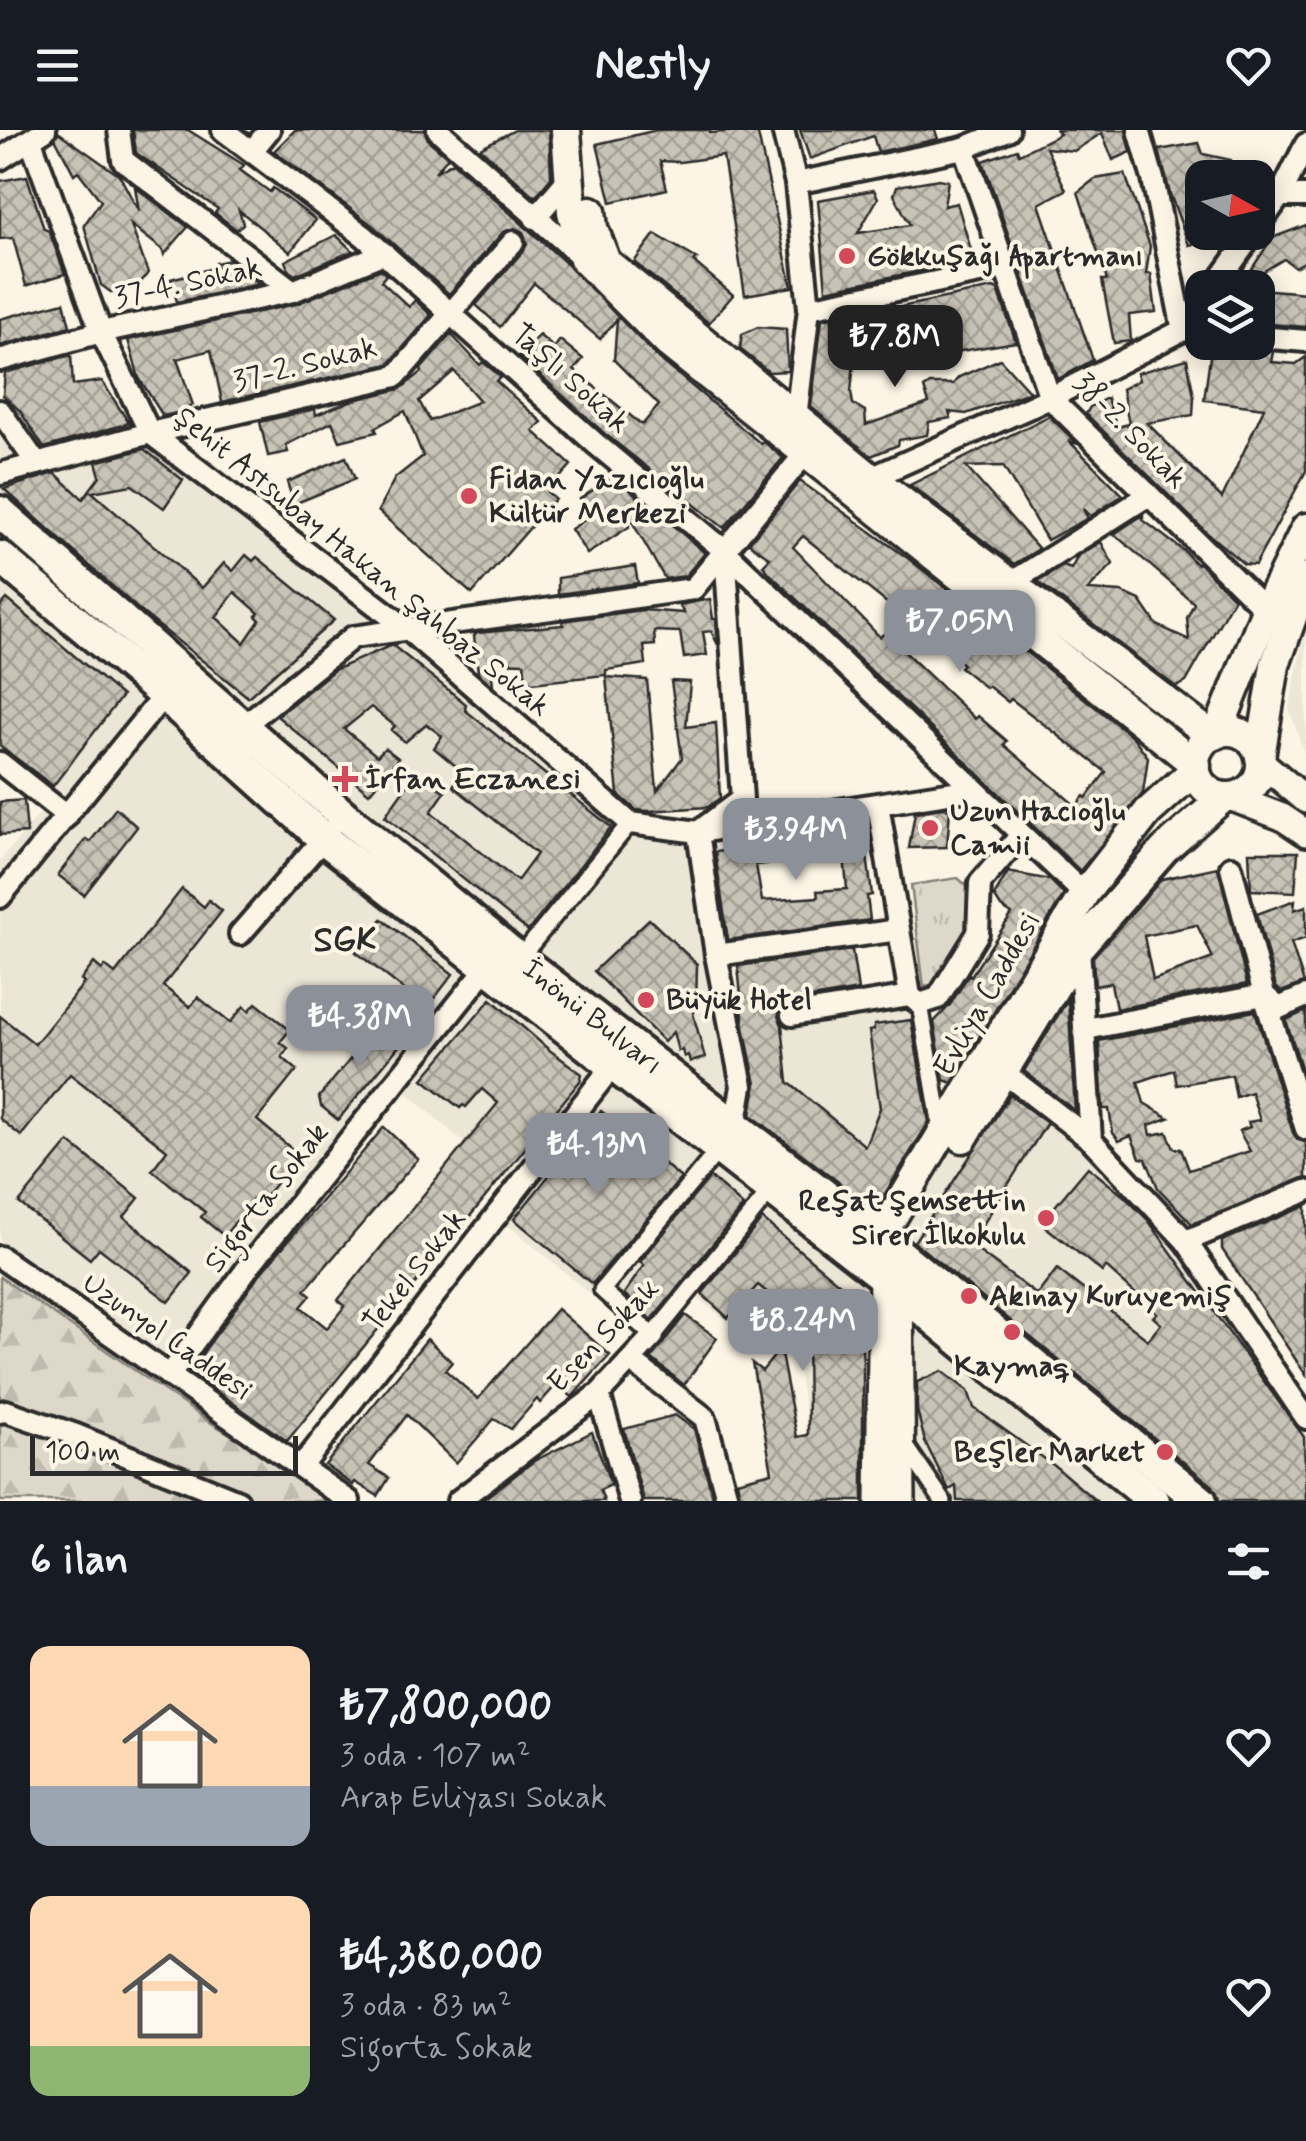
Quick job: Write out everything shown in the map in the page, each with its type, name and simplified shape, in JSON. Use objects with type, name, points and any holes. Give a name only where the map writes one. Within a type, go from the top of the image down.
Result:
[{"type":"main road","points":[[566,130],[568,178],[584,260],[668,344],[1019,622],[1196,768],[1204,787],[1227,797],[1253,786],[1259,775],[1275,664],[1306,578]]},
{"type":"main road","points":[[585,130],[593,228],[606,262],[871,478],[1215,735]]},
{"type":"main road","name":"İnönü Bulvarı","points":[[0,512],[344,815],[613,1064],[727,1138],[772,1190],[889,1265],[1154,1501]]},
{"type":"main road","points":[[1215,735],[1266,610],[1306,528]]},
{"type":"main road","name":"İnönü Bulvarı","points":[[0,558],[164,695],[323,838],[504,962],[889,1265],[1201,1501]]},
{"type":"main road","points":[[1196,768],[1201,746],[1215,735],[1233,732],[1255,746],[1260,759]]},
{"type":"main road","name":"Evliya Caddesi","points":[[889,1265],[942,1136],[1084,894],[1148,812],[1196,768]]},
{"type":"main road","name":"Evliya Caddesi","points":[[889,1265],[1079,947],[1164,850],[1227,797]]},
{"type":"street","points":[[119,130],[123,160],[293,291]]},
{"type":"street","name":"Taşlı Sokak","points":[[223,130],[384,253],[596,444],[725,551],[1084,894]]},
{"type":"street","points":[[252,151],[269,130]]},
{"type":"street","points":[[438,130],[584,260]]},
{"type":"street","points":[[782,130],[796,183],[810,308],[796,418]]},
{"type":"street","points":[[1139,130],[1185,301]]},
{"type":"street","points":[[796,183],[964,148],[996,132]]},
{"type":"street","points":[[0,159],[38,135]]},
{"type":"street","name":"Şehit Astsubay Hakan Şahbaz Sokak","points":[[38,135],[101,332],[150,433],[406,628],[630,824]]},
{"type":"street","points":[[1275,203],[1306,144]]},
{"type":"street","name":"38-2. Sokak","points":[[964,148],[1050,398],[1266,610]]},
{"type":"street","points":[[534,218],[568,178]]},
{"type":"street","points":[[1280,196],[1306,196]]},
{"type":"street","name":"37-2. Sokak","points":[[0,474],[150,433],[396,376],[513,242]]},
{"type":"street","name":"37-4. Sokak","points":[[0,360],[101,332],[293,291],[384,253]]},
{"type":"street","points":[[810,308],[1004,268]]},
{"type":"street","points":[[871,478],[1185,335]]},
{"type":"street","points":[[1275,338],[1306,341]]},
{"type":"street","points":[[0,411],[37,464]]},
{"type":"street","points":[[242,726],[352,637],[694,588],[804,455]]},
{"type":"street","points":[[1008,584],[1149,495]]},
{"type":"street","points":[[698,832],[742,800],[725,551]]},
{"type":"street","points":[[0,897],[164,695]]},
{"type":"street","points":[[1260,759],[1306,800]]},
{"type":"street","points":[[0,763],[67,816]]},
{"type":"street","points":[[504,962],[630,824],[698,832],[973,790]]},
{"type":"street","points":[[1227,797],[1282,817],[1306,832]]},
{"type":"street","points":[[878,804],[899,930],[942,1136]]},
{"type":"street","points":[[240,934],[344,815]]},
{"type":"street","points":[[653,1336],[602,1290],[727,1138],[742,1086],[716,955],[698,832]]},
{"type":"street","points":[[792,1015],[938,998],[978,933],[980,882],[1021,835]]},
{"type":"street","points":[[1231,867],[1264,994],[1306,1129]]},
{"type":"street","points":[[716,955],[899,930]]},
{"type":"street","points":[[1079,947],[1091,1140]]},
{"type":"street","name":"Sigorta Sokak","points":[[169,1376],[249,1266],[504,962]]},
{"type":"street","points":[[1086,1029],[1264,994]]},
{"type":"street","points":[[1264,994],[1279,1008],[1306,996]]},
{"type":"street","name":"Tekel Sokak","points":[[302,1466],[613,1064]]},
{"type":"street","points":[[1003,1072],[1091,1140],[1186,1241],[1306,1418]]},
{"type":"street","name":"Esen Sokak","points":[[458,1501],[599,1394],[653,1336],[772,1190]]},
{"type":"street","points":[[1186,1241],[1306,1191]]},
{"type":"street","name":"Uzunyol Caddesi","points":[[0,1257],[349,1501]]},
{"type":"street","points":[[889,1265],[903,1441],[902,1501]]},
{"type":"street","points":[[880,1501],[889,1265]]},
{"type":"street","points":[[631,1361],[704,1418],[728,1501]]},
{"type":"street","points":[[599,1394],[630,1501]]},
{"type":"street","points":[[0,1412],[6,1410],[76,1435],[238,1501]]},
{"type":"street","points":[[903,1441],[943,1501]]},
{"type":"shaded area","points":[[0,421],[34,464],[148,434],[629,815],[697,823],[735,1019],[915,990],[937,1120],[977,1050],[1073,1118],[1306,1402],[1306,1501],[736,1501],[728,1481],[813,1458],[792,1336],[751,1292],[728,1322],[696,1297],[653,1346],[501,1219],[521,1193],[402,1088],[164,1390],[0,1275],[0,861],[51,800],[0,758]]},
{"type":"shaded area","points":[[1306,626],[1306,758],[1289,709]]},
{"type":"green space","points":[[958,878],[968,887],[970,926],[936,984],[924,987],[911,885]]},
{"type":"green space","points":[[0,1277],[208,1421],[298,1475],[328,1501],[0,1501]]},
{"type":"building","points":[[133,130],[188,130],[244,165],[240,170],[270,192],[273,188],[316,220],[290,252],[239,210],[243,224],[237,230],[215,213],[218,209],[136,153]]},
{"type":"building","points":[[295,130],[425,130],[428,140],[448,157],[435,172],[453,162],[567,264],[656,356],[783,458],[724,528],[605,434],[519,356],[539,335],[554,348],[560,340],[583,359],[574,370],[642,425],[659,405],[614,360],[617,319],[600,339],[534,283],[500,327],[476,305],[524,250],[527,244],[523,232],[515,228],[503,232],[449,294],[372,225],[274,151]]},
{"type":"building","points":[[515,130],[549,130],[551,178],[535,197],[480,148]]},
{"type":"building","points":[[657,130],[757,130],[792,287],[745,295],[723,156],[660,161],[667,189],[611,202],[597,144]]},
{"type":"building","points":[[800,130],[935,130],[938,139],[878,152],[873,136],[810,159]]},
{"type":"building","points":[[1057,130],[1126,130],[1131,152],[1113,160],[1102,133],[1074,151],[1046,148],[1066,190],[1039,204],[1093,360],[1058,379],[983,161],[1017,149],[1019,154],[1060,134]]},
{"type":"building","points":[[58,132],[120,176],[139,212],[135,187],[188,227],[164,255],[163,250],[131,225],[148,273],[138,286],[112,293],[101,285],[84,225],[101,201],[78,171],[74,174],[55,138]]},
{"type":"building","points":[[1199,143],[1203,154],[1231,160],[1185,160],[1185,234],[1170,194],[1159,150]]},
{"type":"building","points":[[1125,174],[1150,246],[1146,274],[1151,274],[1156,312],[1129,315],[1131,341],[1114,343],[1102,280],[1107,280],[1078,192],[1095,179]]},
{"type":"building","points":[[27,176],[44,229],[49,231],[65,274],[26,286],[13,238],[0,239],[0,181]]},
{"type":"building","points":[[948,181],[944,206],[957,203],[974,260],[826,290],[818,200],[874,190],[878,198],[858,233],[910,225],[894,195],[897,186]]},
{"type":"building","points":[[1306,225],[1306,261],[1295,267],[1284,259],[1266,270],[1251,270],[1264,250],[1275,250],[1275,237]]},
{"type":"building","points":[[655,234],[697,259],[694,262],[733,295],[709,323],[634,262]]},
{"type":"building","points":[[336,235],[353,251],[295,275],[289,271],[285,261]]},
{"type":"building","points":[[230,260],[259,284],[177,302],[171,279]]},
{"type":"building","points":[[381,269],[386,275],[381,281],[409,307],[415,300],[431,315],[389,364],[222,402],[211,350],[177,359],[193,405],[190,410],[163,416],[139,378],[128,340],[296,304]]},
{"type":"building","points":[[998,290],[1016,342],[894,362],[886,310]]},
{"type":"building","points":[[1275,290],[1306,293],[1306,327],[1275,324]]},
{"type":"building","points":[[64,302],[70,326],[0,346],[0,319]]},
{"type":"building","points":[[877,308],[881,319],[864,328],[856,342],[851,392],[853,404],[865,411],[866,425],[929,403],[924,388],[930,384],[953,384],[959,377],[1000,359],[1030,392],[966,414],[949,412],[951,418],[929,422],[927,435],[899,440],[898,445],[871,456],[811,407],[822,319]]},
{"type":"building","points":[[758,327],[786,329],[788,371],[769,372],[740,349],[742,334]]},
{"type":"building","name":"Fidan Yazıcıoğlu Kültür Merkezi","points":[[451,334],[480,365],[483,362],[501,377],[496,381],[542,422],[533,431],[571,465],[547,492],[555,499],[472,594],[378,511],[395,478],[423,456],[405,411],[375,428],[377,432],[340,441],[332,422],[286,445],[288,452],[268,456],[260,422],[315,409],[316,415],[350,401],[400,389]],"holes":[[[454,371],[480,401],[430,421],[419,401]]]},
{"type":"building","points":[[71,355],[73,385],[102,381],[129,423],[44,448],[20,411],[3,395],[5,373]]},
{"type":"building","points":[[1306,357],[1306,471],[1255,565],[1244,564],[1207,533],[1086,414],[1090,407],[1107,398],[1117,427],[1129,424],[1122,389],[1139,380],[1137,373],[1187,360],[1193,415],[1147,423],[1222,498],[1264,408],[1204,400],[1210,360],[1296,364]]},
{"type":"building","points":[[1049,416],[1123,495],[1091,516],[1083,509],[1088,518],[1047,540],[1003,466],[966,467],[1039,549],[1014,564],[910,485]]},
{"type":"building","points":[[144,449],[183,480],[164,508],[132,485],[92,492],[202,588],[224,563],[233,571],[246,555],[253,561],[257,557],[334,620],[248,697],[139,610],[4,489],[55,473],[83,499],[100,476],[96,462]],"holes":[[[235,592],[259,613],[256,616],[260,620],[244,643],[216,617]]]},
{"type":"building","points":[[346,457],[355,479],[294,504],[287,482]]},
{"type":"building","points":[[613,476],[636,495],[648,514],[657,512],[705,553],[685,576],[665,579],[627,513],[629,527],[587,554],[571,529],[591,516],[580,499]]},
{"type":"building","points":[[800,481],[909,559],[1133,737],[1148,757],[1143,793],[1080,871],[770,574],[763,565],[770,558],[749,543]],"holes":[[[803,536],[903,616],[900,618],[963,664],[960,667],[986,688],[1008,702],[1011,699],[1106,772],[1086,798],[1076,806],[1004,745],[1007,741],[978,716],[975,719],[885,633],[880,637],[793,547]]]},
{"type":"building","points":[[1143,515],[1143,520],[1199,563],[1234,598],[1186,682],[1176,687],[1038,582],[1063,566],[1071,569],[1078,556],[1101,542],[1113,564],[1088,590],[1122,592],[1140,600],[1157,625],[1189,640],[1187,618],[1194,603],[1114,534]]},
{"type":"building","points":[[635,566],[638,583],[558,594],[558,578]]},
{"type":"building","points":[[7,599],[122,696],[53,786],[0,746],[0,607]]},
{"type":"building","points":[[710,599],[718,645],[711,631],[703,632],[707,655],[684,658],[680,632],[654,631],[655,645],[644,646],[646,664],[606,670],[606,675],[532,683],[526,681],[524,663],[491,662],[493,686],[478,673],[474,636],[477,633],[563,625],[562,621],[642,610],[684,613],[679,605]]},
{"type":"building","points":[[392,645],[466,704],[465,710],[611,827],[528,931],[385,816],[417,771],[445,792],[431,812],[517,881],[537,854],[453,786],[463,772],[434,748],[442,736],[426,724],[405,742],[391,730],[395,726],[371,707],[344,729],[377,756],[385,748],[398,758],[369,793],[277,716],[334,670]]},
{"type":"building","points":[[606,677],[647,680],[657,791],[682,758],[671,681],[690,682],[686,727],[716,723],[720,798],[708,807],[648,811],[636,810],[618,794]]},
{"type":"building","points":[[24,800],[27,833],[0,835],[0,802]]},
{"type":"building","points":[[116,808],[137,827],[84,895],[58,875]]},
{"type":"building","name":"Uzun Hacıoğlu Camii","points":[[950,809],[947,847],[909,848],[915,812]]},
{"type":"building","points":[[863,823],[872,895],[867,896],[870,920],[728,940],[715,852],[763,845],[762,838],[841,829],[840,824]],"holes":[[[844,855],[847,889],[817,891],[818,897],[762,901],[756,865]]]},
{"type":"building","points":[[1249,852],[1298,852],[1295,892],[1251,890]]},
{"type":"building","points":[[1218,867],[1247,984],[1116,1009],[1111,983],[1095,986],[1093,957],[1162,879]],"holes":[[[1197,925],[1213,958],[1153,980],[1144,936]]]},
{"type":"building","points":[[1008,872],[1050,880],[1064,894],[952,1083],[944,1080],[934,1022],[971,976],[1012,914],[994,896]]},
{"type":"building","points":[[182,889],[204,907],[209,900],[222,911],[163,986],[190,1007],[198,997],[230,1023],[244,1006],[249,1011],[256,1003],[290,1030],[280,1042],[288,1048],[282,1057],[297,1070],[257,1120],[299,1155],[260,1203],[254,1199],[224,1236],[201,1217],[205,1212],[152,1170],[167,1150],[70,1074],[21,1136],[0,1119],[0,1016],[35,1044],[84,983],[81,980],[94,963],[115,974]]},
{"type":"building","points":[[1295,900],[1294,910],[1306,906],[1306,938],[1291,943],[1304,983],[1281,992],[1276,987],[1257,914]]},
{"type":"building","name":"SGK","points":[[382,919],[453,974],[427,1008],[356,952]]},
{"type":"building","points":[[649,919],[697,964],[693,1013],[705,1058],[690,1062],[688,1055],[684,1057],[682,1050],[678,1051],[673,1032],[664,1042],[594,971]]},
{"type":"building","points":[[852,950],[858,990],[789,1002],[778,1016],[788,1082],[865,1146],[880,1108],[869,1031],[874,1030],[874,1025],[911,1020],[929,1122],[875,1210],[751,1115],[756,1084],[744,1027],[738,966]]},
{"type":"building","points":[[491,999],[582,1074],[580,1081],[287,1441],[189,1372],[260,1274],[384,1127],[418,1159],[305,1290],[311,1295],[301,1307],[327,1328],[345,1306],[338,1300],[498,1103],[482,1089],[466,1107],[460,1108],[423,1079]]},
{"type":"building","points":[[1068,999],[1075,1111],[1024,1071]]},
{"type":"building","points":[[1255,1011],[1293,1133],[1306,1142],[1306,1177],[1192,1224],[1158,1188],[1131,1136],[1119,1141],[1113,1133],[1109,1109],[1103,1109],[1099,1041]],"holes":[[[1174,1070],[1177,1085],[1232,1075],[1236,1097],[1251,1092],[1260,1120],[1248,1122],[1250,1127],[1239,1131],[1250,1151],[1189,1170],[1181,1149],[1174,1148],[1167,1132],[1151,1135],[1149,1125],[1169,1118],[1144,1103],[1138,1082]]]},
{"type":"building","points":[[1306,1011],[1306,1083],[1286,1020]]},
{"type":"building","points":[[380,1023],[386,1023],[404,1040],[338,1120],[321,1106],[319,1097]]},
{"type":"building","points":[[1010,1095],[1047,1123],[970,1245],[1037,1295],[1057,1269],[1148,1340],[1161,1324],[1153,1317],[1157,1313],[1106,1267],[1102,1272],[1041,1223],[1088,1167],[1148,1220],[1304,1437],[1306,1501],[1219,1501],[1213,1486],[914,1242]]},
{"type":"building","points":[[601,1111],[681,1178],[592,1284],[514,1219]]},
{"type":"building","points":[[69,1142],[139,1198],[124,1217],[192,1273],[169,1302],[99,1248],[90,1259],[19,1203]]},
{"type":"building","points":[[710,1177],[743,1206],[652,1320],[624,1294],[644,1265],[640,1262]]},
{"type":"building","points":[[1306,1206],[1306,1375],[1222,1249],[1222,1241]]},
{"type":"building","points":[[762,1219],[858,1299],[863,1362],[863,1501],[741,1501],[737,1481],[772,1472],[752,1363],[762,1371],[780,1349],[797,1437],[808,1435],[807,1333],[801,1328],[804,1326],[800,1319],[758,1285],[728,1318],[702,1294]]},
{"type":"building","points":[[557,1309],[610,1355],[572,1397],[557,1384],[540,1403],[537,1399],[511,1429],[494,1419],[456,1463],[407,1415],[369,1465],[389,1478],[378,1496],[355,1482],[353,1485],[325,1465],[427,1339],[452,1362],[445,1370],[478,1399]]},
{"type":"building","points":[[685,1315],[717,1338],[684,1385],[651,1358]]},
{"type":"building","points":[[942,1371],[968,1391],[974,1408],[1096,1501],[957,1501],[956,1486],[949,1490],[925,1442],[917,1410],[917,1382]]},
{"type":"building","points":[[675,1415],[694,1429],[714,1501],[644,1501],[624,1429]]},
{"type":"building","points":[[592,1432],[611,1485],[600,1490],[604,1501],[481,1501],[534,1461]]},
{"type":"place","name":"Gökkuşağı Apartmanı","points":[[847,256]]},
{"type":"place","name":"Fidan Yazıcıoğlu Kültür Merkezi","points":[[469,496]]},
{"type":"place","name":"İrfan Eczanesi","points":[[345,779]]},
{"type":"place","name":"Uzun Hacıoğlu Camii","points":[[930,828]]},
{"type":"place","name":"Büyük Hotel","points":[[646,1000]]},
{"type":"place","name":"Reşat Şemsettin Sirer İlkokulu","points":[[1046,1218]]},
{"type":"place","name":"Akınay Kuruyemiş","points":[[969,1296]]},
{"type":"place","name":"Kaymaq","points":[[1012,1332]]},
{"type":"place","name":"Beşler Market","points":[[1165,1452]]},
{"type":"district","name":"SGK","points":[[345,941]]}]
